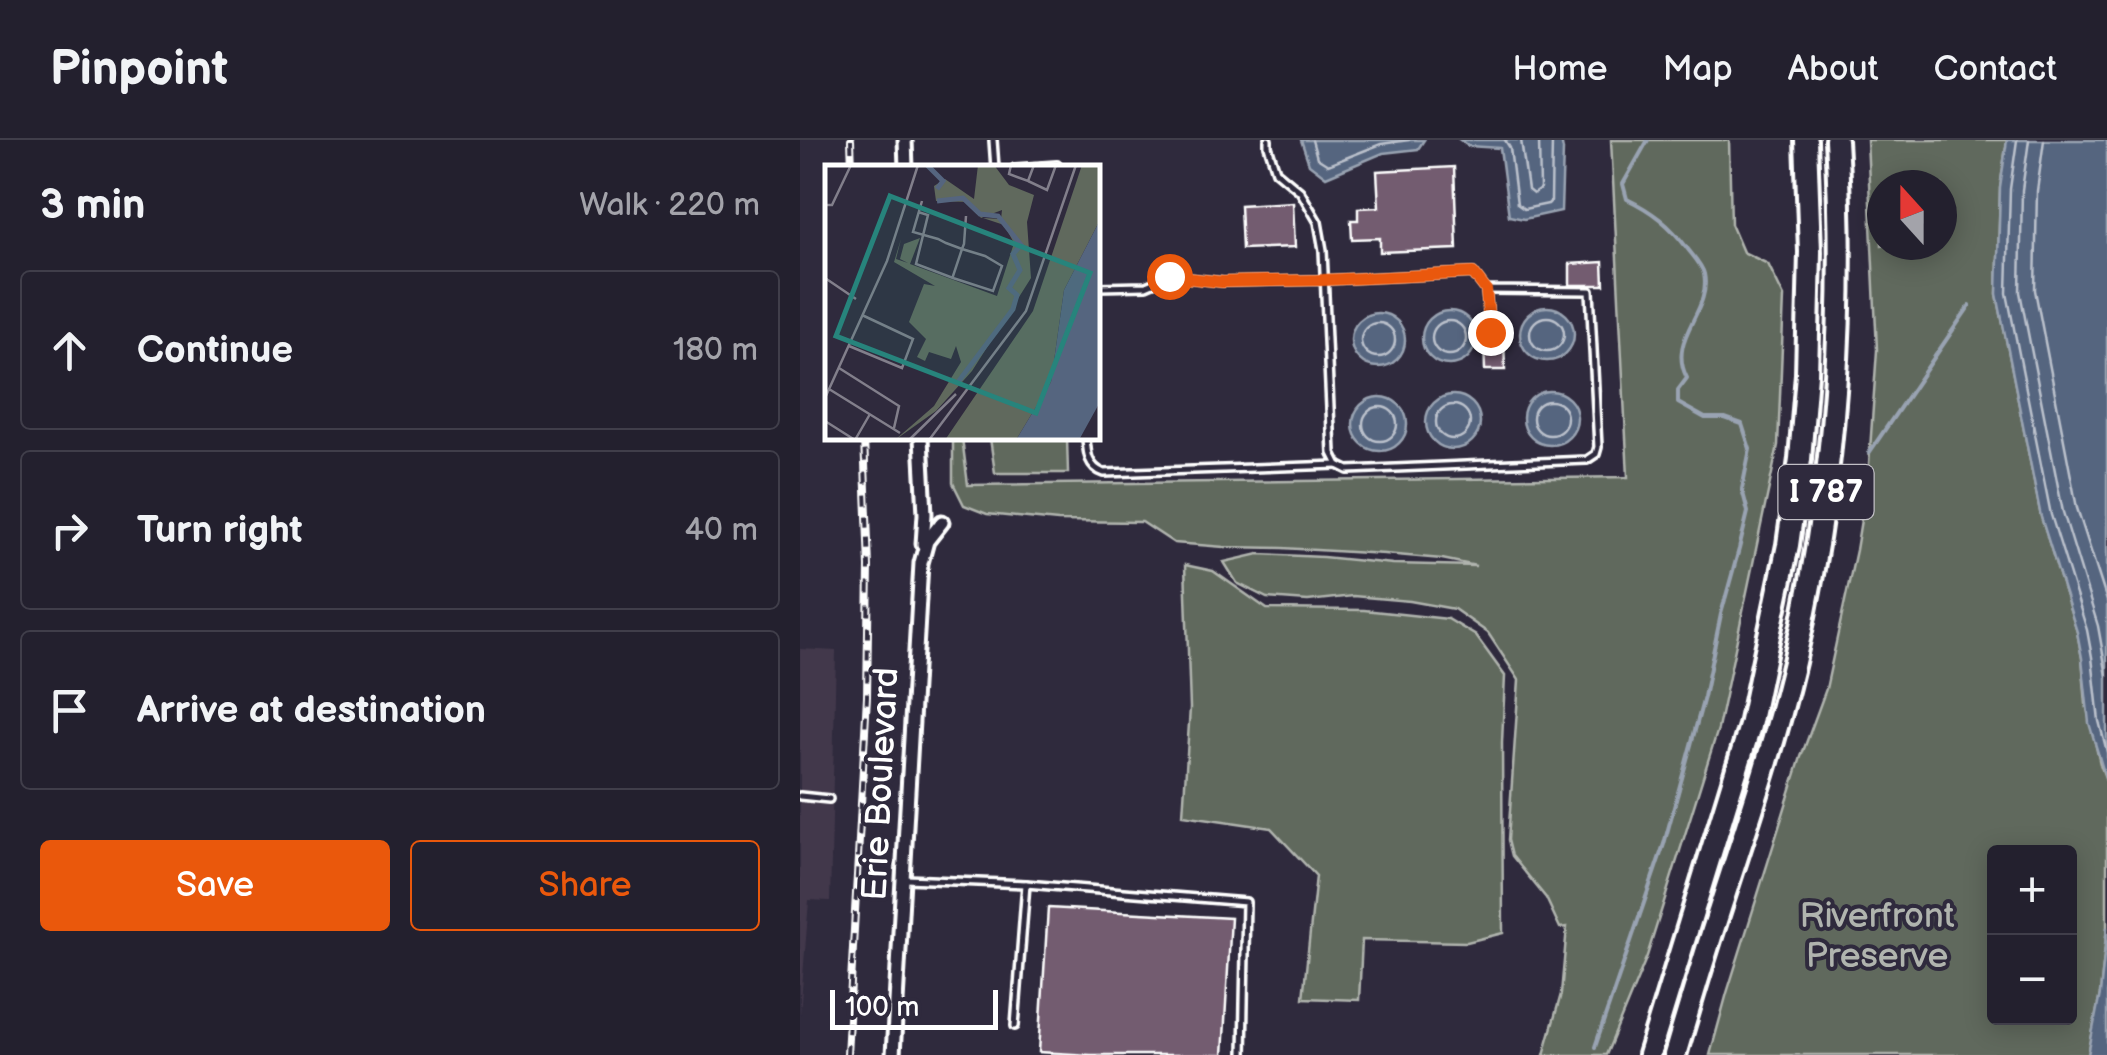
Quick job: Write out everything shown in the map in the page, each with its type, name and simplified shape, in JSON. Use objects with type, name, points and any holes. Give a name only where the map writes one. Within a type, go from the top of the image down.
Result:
[{"type":"highway","name":"I 787","points":[[1650,1055],[1750,726],[1788,544],[1805,403],[1810,292],[1806,140]]},
{"type":"highway","name":"I 787","points":[[1675,1055],[1794,665],[1812,581],[1836,403],[1842,274],[1836,140]]},
{"type":"highway","points":[[1634,1055],[1762,666]]},
{"type":"highway","points":[[1689,1055],[1724,936],[1744,834]]},
{"type":"street","points":[[905,140],[906,165]]},
{"type":"street","points":[[921,440],[925,514],[921,563]]},
{"type":"street","name":"Erie Boulevard","points":[[893,1055],[921,563],[927,542],[942,522]]},
{"type":"lane","points":[[993,140],[994,165]]},
{"type":"lane","points":[[1268,140],[1276,171],[1300,191],[1318,222],[1323,250],[1332,453],[1338,465]]},
{"type":"lane","points":[[1100,287],[1146,286],[1169,276],[1222,282],[1473,273],[1486,290],[1490,332]]},
{"type":"lane","points":[[1086,440],[1090,462],[1096,470],[1104,472],[1338,465],[1348,470],[1587,460],[1598,447],[1590,291],[1486,290]]},
{"type":"lane","points":[[800,796],[829,799]]},
{"type":"lane","points":[[903,878],[1246,902],[1243,1055]]},
{"type":"lane","points":[[1015,1026],[1026,884]]},
{"type":"shaded area","points":[[800,649],[836,651],[830,901],[809,900],[800,1014]]},
{"type":"green space","points":[[1611,140],[1729,140],[1731,224],[1743,252],[1768,264],[1784,297],[1778,445],[1718,729],[1647,956],[1606,1055],[1544,1055],[1561,994],[1567,927],[1560,928],[1546,898],[1512,856],[1508,840],[1519,680],[1488,633],[1454,609],[1353,596],[1308,601],[1267,598],[1237,583],[1224,562],[1259,554],[1476,566],[1385,554],[1174,543],[1142,522],[1058,521],[987,514],[964,505],[953,483],[953,440],[962,440],[968,485],[1628,477]]},
{"type":"green space","name":"Riverfront Preserve","points":[[1867,140],[2007,140],[2000,188],[1997,294],[2041,517],[2077,632],[2086,704],[2107,783],[2107,927],[2088,1055],[1710,1055],[1801,757],[1826,689],[1868,478],[1877,350],[1873,260],[1957,260],[1957,170],[1868,170]]},
{"type":"green space","points":[[990,440],[1067,440],[1068,473],[995,473]]},
{"type":"green space","points":[[1185,565],[1213,571],[1267,609],[1364,610],[1448,619],[1476,636],[1505,676],[1503,933],[1467,942],[1362,940],[1359,1000],[1303,998],[1316,876],[1271,828],[1183,815],[1190,708]]},
{"type":"water","points":[[1301,140],[1424,140],[1418,149],[1383,153],[1326,177],[1309,164]]},
{"type":"water","points":[[1460,140],[1561,140],[1561,211],[1524,219],[1509,216],[1500,148],[1468,146]]},
{"type":"water","points":[[2007,140],[2107,140],[2107,783],[2089,723],[2077,632],[2041,517],[1997,294],[2000,188]]},
{"type":"water","points":[[1547,307],[1566,315],[1574,334],[1566,353],[1547,361],[1528,353],[1520,334],[1528,315]]},
{"type":"water","points":[[1449,311],[1468,319],[1476,338],[1468,357],[1449,365],[1430,357],[1422,338],[1430,319]]},
{"type":"water","points":[[1378,313],[1397,321],[1405,340],[1397,359],[1378,367],[1359,359],[1351,340],[1359,321]]},
{"type":"water","points":[[1550,391],[1569,399],[1577,418],[1569,437],[1550,445],[1531,437],[1523,418],[1531,399]]},
{"type":"water","points":[[1453,395],[1472,403],[1480,422],[1472,441],[1453,449],[1434,441],[1426,422],[1434,403]]},
{"type":"water","points":[[1380,397],[1399,405],[1407,424],[1399,443],[1380,451],[1361,443],[1353,424],[1361,405]]},
{"type":"water","points":[[2107,927],[2107,1055],[2088,1055],[2100,994]]},
{"type":"building","points":[[1454,167],[1457,249],[1380,252],[1380,238],[1352,239],[1351,220],[1358,220],[1358,208],[1379,207],[1377,171]]},
{"type":"building","points":[[1293,202],[1295,247],[1242,249],[1240,205]]},
{"type":"building","points":[[1603,262],[1604,285],[1570,285],[1570,264]]},
{"type":"building","points":[[1504,339],[1505,370],[1485,370],[1484,340]]},
{"type":"building","points":[[1048,908],[1231,918],[1223,1055],[1039,1052]]},
{"type":"waterway","points":[[1595,1047],[1664,844],[1748,512],[1742,489],[1750,449],[1742,424],[1725,418],[1705,418],[1678,403],[1678,390],[1687,378],[1682,350],[1702,301],[1704,274],[1697,260],[1667,226],[1627,199],[1623,184],[1648,140]]},
{"type":"waterway","points":[[1869,453],[1970,305]]},
{"type":"railway","points":[[851,140],[852,165]]},
{"type":"railway","points":[[847,1055],[867,696],[869,567],[864,440]]},
{"type":"route","points":[[1169,276],[1222,282],[1473,273],[1486,290],[1490,332]]}]
